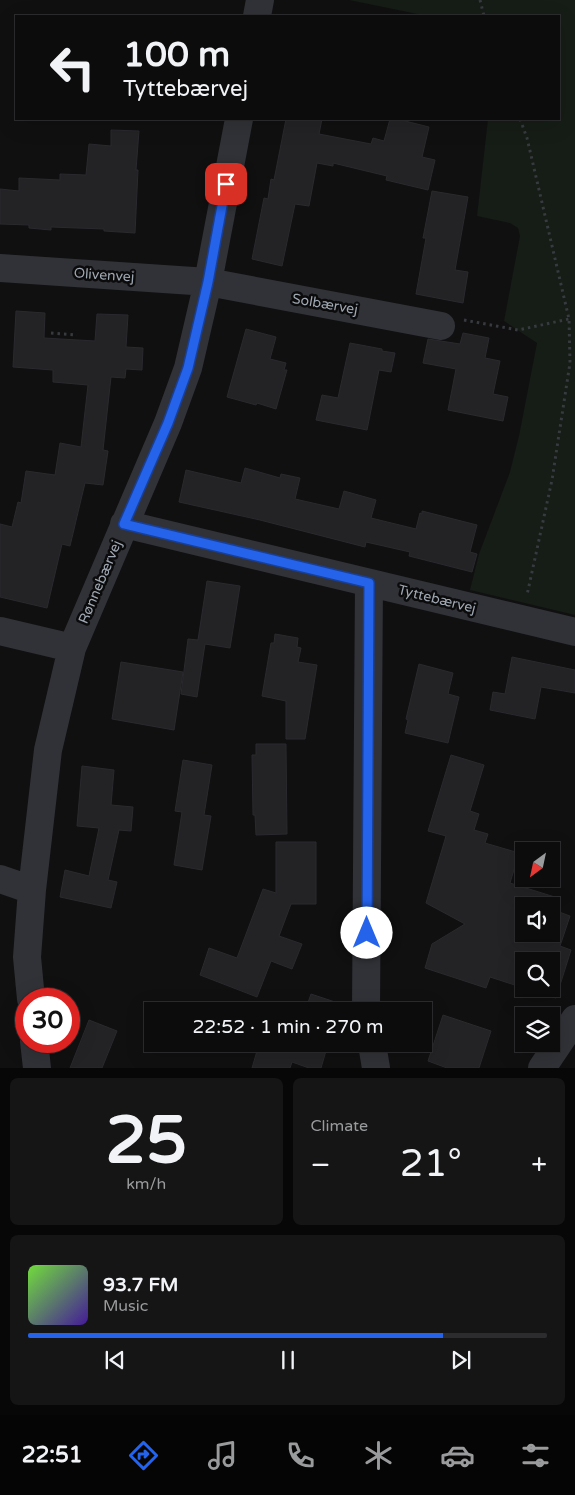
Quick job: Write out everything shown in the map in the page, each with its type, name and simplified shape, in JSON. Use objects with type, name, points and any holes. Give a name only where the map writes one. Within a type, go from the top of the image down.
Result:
[{"type":"street","points":[[257,15],[260,0]]},
{"type":"street","name":"Rønnebærvej","points":[[30,988],[27,958],[32,890],[48,750],[72,648],[168,423],[188,368],[208,282],[239,120]]},
{"type":"street","name":"Olivenvej","points":[[0,268],[208,282]]},
{"type":"street","name":"Solbærvej","points":[[208,282],[441,326]]},
{"type":"street","name":"Tyttebærvej","points":[[124,524],[575,632]]},
{"type":"street","points":[[366,1002],[369,583]]},
{"type":"street","points":[[0,631],[72,648]]},
{"type":"street","points":[[0,879],[32,890]]},
{"type":"street","points":[[542,1068],[575,1019]]},
{"type":"street","points":[[373,1052],[376,1068]]},
{"type":"street","points":[[35,1053],[37,1068]]},
{"type":"path","points":[[480,0],[484,15]]},
{"type":"path","points":[[520,120],[527,138],[569,319],[570,363],[552,480],[522,620]]},
{"type":"path","points":[[441,326],[451,318],[518,330],[569,319]]},
{"type":"path","points":[[50,333],[78,334]]},
{"type":"shaded area","points":[[349,0],[575,0],[575,615],[470,590],[479,554],[510,472],[537,343],[504,321],[520,236],[518,228],[510,223],[477,216],[488,120],[560,120],[560,15],[422,15]]},
{"type":"building","points":[[286,120],[322,120],[319,134],[371,144],[373,138],[384,141],[390,120],[401,120],[429,127],[422,157],[435,160],[428,190],[386,180],[387,176],[333,163],[333,166],[317,163],[309,206],[295,204],[282,266],[252,259],[264,198],[268,199],[271,179],[274,180]]},
{"type":"building","points":[[111,130],[139,131],[135,233],[104,231],[104,229],[51,227],[51,230],[29,228],[29,225],[0,224],[0,189],[19,191],[19,178],[60,180],[60,174],[86,175],[89,144],[111,146]]},
{"type":"building","points":[[432,191],[468,197],[455,270],[468,272],[463,303],[416,294],[426,238],[423,238]]},
{"type":"building","points":[[16,311],[45,313],[44,338],[95,341],[97,314],[128,315],[126,347],[143,348],[142,370],[126,369],[125,378],[111,377],[103,450],[108,451],[103,485],[85,483],[70,546],[62,544],[47,608],[0,597],[0,524],[12,527],[18,502],[21,503],[26,471],[55,475],[60,443],[81,447],[88,385],[53,382],[53,370],[13,367]]},
{"type":"building","points":[[246,329],[276,337],[270,359],[286,363],[284,370],[287,370],[276,409],[227,397]]},
{"type":"building","points":[[463,333],[489,338],[485,358],[500,361],[493,394],[508,397],[503,421],[448,410],[456,369],[423,363],[428,339],[460,344]]},
{"type":"building","points":[[350,343],[395,353],[391,372],[379,370],[367,430],[316,420],[322,395],[338,398]]},
{"type":"building","points":[[245,468],[280,478],[281,474],[300,478],[295,499],[339,509],[344,491],[376,500],[371,518],[416,529],[422,511],[477,525],[470,552],[477,554],[472,572],[409,556],[410,552],[366,542],[365,547],[260,520],[179,502],[186,470],[241,483]]},
{"type":"building","points":[[207,581],[240,586],[230,648],[205,644],[197,697],[181,694],[188,639],[198,640]]},
{"type":"building","points":[[275,634],[298,638],[297,647],[301,648],[298,662],[317,665],[305,739],[286,739],[286,701],[262,696],[271,643],[274,643]]},
{"type":"building","points":[[512,657],[575,670],[575,693],[541,687],[535,719],[490,710],[493,692],[505,694]]},
{"type":"building","points":[[121,662],[183,672],[174,730],[112,719]]},
{"type":"building","points":[[419,664],[453,673],[448,694],[459,697],[448,743],[405,733],[408,720],[406,719]]},
{"type":"building","points":[[256,744],[286,744],[287,834],[256,835],[255,815],[253,815],[252,755],[256,755]]},
{"type":"building","points":[[451,755],[484,765],[470,811],[479,814],[474,830],[488,834],[485,843],[515,852],[515,866],[510,883],[515,885],[515,888],[526,888],[555,897],[515,897],[515,942],[560,942],[560,912],[570,916],[560,946],[571,950],[560,985],[560,952],[515,952],[515,985],[490,977],[486,988],[425,968],[432,944],[465,924],[426,903],[446,836],[428,831]]},
{"type":"building","points":[[183,760],[212,765],[204,815],[211,816],[202,870],[174,865],[182,812],[175,811]]},
{"type":"building","points":[[82,766],[114,770],[111,805],[133,807],[131,831],[119,830],[108,880],[117,882],[111,908],[60,897],[65,870],[89,876],[99,828],[77,826]]},
{"type":"building","points":[[276,842],[316,842],[316,904],[291,904],[279,936],[302,944],[292,969],[271,961],[257,997],[200,975],[209,948],[237,958],[263,889],[276,893]]},
{"type":"building","points":[[311,994],[335,1002],[308,1002]]},
{"type":"building","points":[[443,1015],[491,1031],[479,1068],[447,1068],[428,1061]]},
{"type":"building","points":[[89,1020],[117,1031],[102,1068],[70,1068],[76,1053],[80,1053],[80,1043]]},
{"type":"building","points":[[257,1052],[326,1052],[321,1068],[309,1068],[292,1062],[290,1068],[252,1068]]},
{"type":"route","points":[[226,184],[208,282],[188,368],[168,423],[124,524],[369,583],[367,933]]}]
